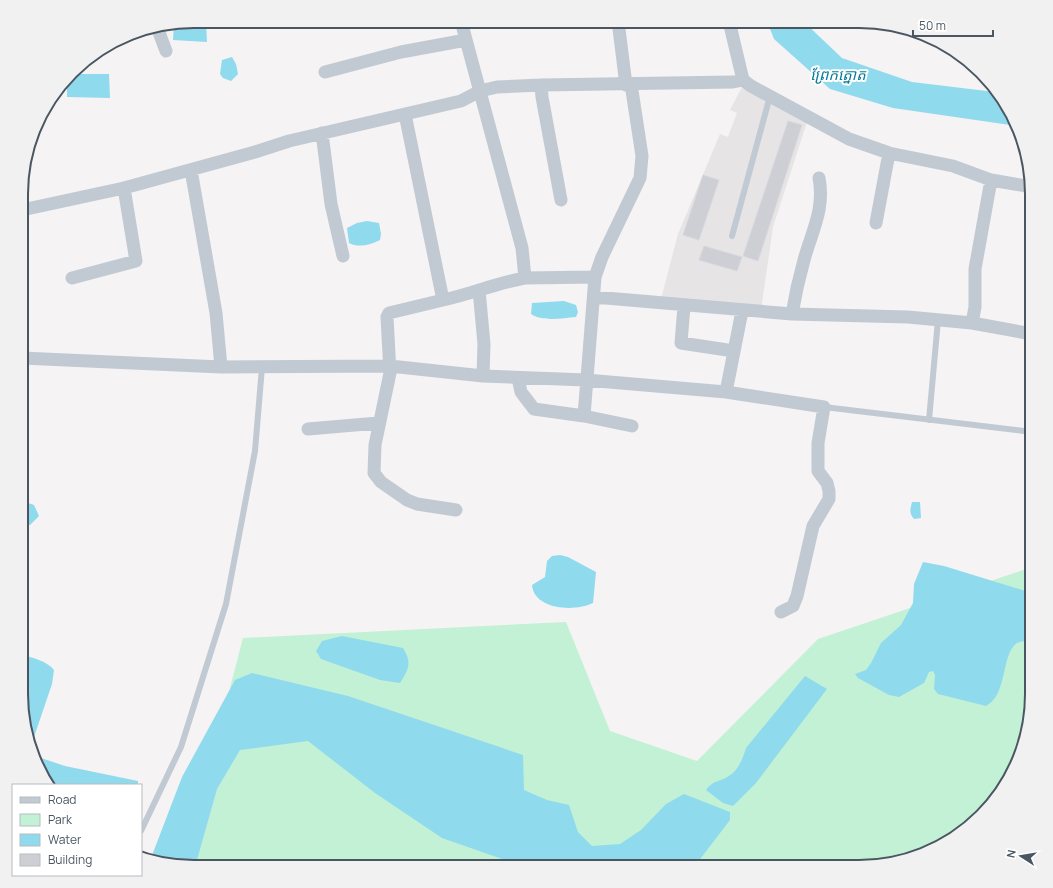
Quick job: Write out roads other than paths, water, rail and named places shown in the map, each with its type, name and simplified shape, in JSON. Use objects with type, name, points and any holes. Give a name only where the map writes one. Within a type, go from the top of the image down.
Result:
[{"type":"street","points":[[463,28],[522,248],[525,278]]},
{"type":"street","points":[[584,416],[595,277],[602,257],[640,178],[642,156],[619,28]]},
{"type":"street","points":[[731,28],[743,80]]},
{"type":"street","points":[[159,32],[166,51]]},
{"type":"street","points":[[325,72],[401,52],[466,40]]},
{"type":"street","points":[[28,209],[124,188],[322,133],[461,101],[480,91],[496,87],[733,82],[743,80],[849,139],[889,153],[953,166],[991,180],[1025,186]]},
{"type":"street","points":[[541,85],[561,200]]},
{"type":"street","points":[[405,114],[443,300]]},
{"type":"street","points":[[322,133],[331,204],[343,256]]},
{"type":"street","points":[[876,223],[889,153]]},
{"type":"street","points":[[191,170],[215,306],[221,367]]},
{"type":"street","points":[[792,314],[796,289],[804,260],[816,227],[822,193],[819,178]]},
{"type":"street","points":[[972,323],[975,307],[975,269],[991,180]]},
{"type":"street","points":[[72,278],[136,261],[124,188]]},
{"type":"street","points":[[456,510],[417,504],[395,493],[381,482],[374,474],[378,423],[390,373],[388,313],[443,300],[499,283],[525,278],[595,277]]},
{"type":"street","points":[[479,290],[484,344],[483,376]]},
{"type":"street","points":[[594,298],[742,311],[908,317],[972,323],[1025,333]]},
{"type":"street","points":[[684,306],[681,343],[734,351]]},
{"type":"street","points":[[726,392],[742,311]]},
{"type":"street","points":[[28,358],[221,367],[390,366],[483,376],[586,380],[726,392],[824,407],[818,443],[818,471],[827,483],[829,499],[826,507],[813,526],[797,596],[793,606],[781,612]]},
{"type":"street","points":[[518,378],[521,392],[534,409],[584,416],[632,426]]},
{"type":"street","points":[[308,428],[378,423]]},
{"type":"lane","points":[[732,236],[770,96]]},
{"type":"lane","points":[[929,420],[938,320]]},
{"type":"lane","points":[[142,829],[181,747],[226,604],[255,451],[262,367]]},
{"type":"lane","points":[[824,407],[1025,431]]},
{"type":"water","points":[[206,28],[207,42],[173,40],[174,29]]},
{"type":"water","name":"ព្រែកត្នោត","points":[[770,28],[810,28],[842,58],[912,82],[990,91],[1003,111],[1010,125],[893,108],[830,89],[774,39]]},
{"type":"water","points":[[232,57],[236,64],[238,74],[231,81],[223,78],[220,74],[222,60]]},
{"type":"water","points":[[80,74],[109,74],[110,98],[67,97],[67,87]]},
{"type":"water","points":[[367,221],[379,223],[381,234],[380,240],[364,245],[353,245],[349,243],[347,228],[357,223]]},
{"type":"water","points":[[564,301],[576,305],[578,312],[576,317],[547,319],[531,314],[532,303]]},
{"type":"water","points":[[912,502],[920,502],[921,518],[914,519],[911,515],[910,509]]},
{"type":"water","points":[[28,503],[34,505],[39,516],[30,525],[28,525]]},
{"type":"water","points":[[560,555],[568,557],[596,572],[593,603],[576,608],[556,607],[540,600],[534,593],[532,585],[545,577],[547,561],[552,556]]},
{"type":"water","points":[[923,562],[944,566],[1025,591],[1025,641],[1017,643],[1012,648],[1008,656],[998,693],[993,701],[986,706],[938,694],[934,689],[935,675],[933,671],[929,672],[924,683],[899,697],[889,695],[858,678],[855,674],[866,670],[881,643],[901,625],[913,603],[914,584]]},
{"type":"water","points":[[342,636],[403,648],[408,657],[408,666],[406,674],[400,683],[380,680],[321,659],[316,651],[322,641]]},
{"type":"water","points":[[28,657],[43,662],[54,670],[52,684],[34,737],[28,704]]},
{"type":"water","points":[[252,673],[348,696],[523,755],[524,790],[547,800],[569,805],[578,832],[592,846],[620,844],[641,830],[666,804],[684,794],[730,812],[730,820],[699,860],[505,860],[442,838],[375,793],[308,741],[240,750],[217,789],[197,860],[173,859],[152,854],[182,777],[235,680]]},
{"type":"water","points":[[805,676],[827,689],[756,783],[733,806],[723,803],[706,790],[713,783],[731,775],[734,772],[742,760],[746,748]]},
{"type":"water","points":[[41,758],[65,766],[138,781],[138,784],[55,784]]}]
